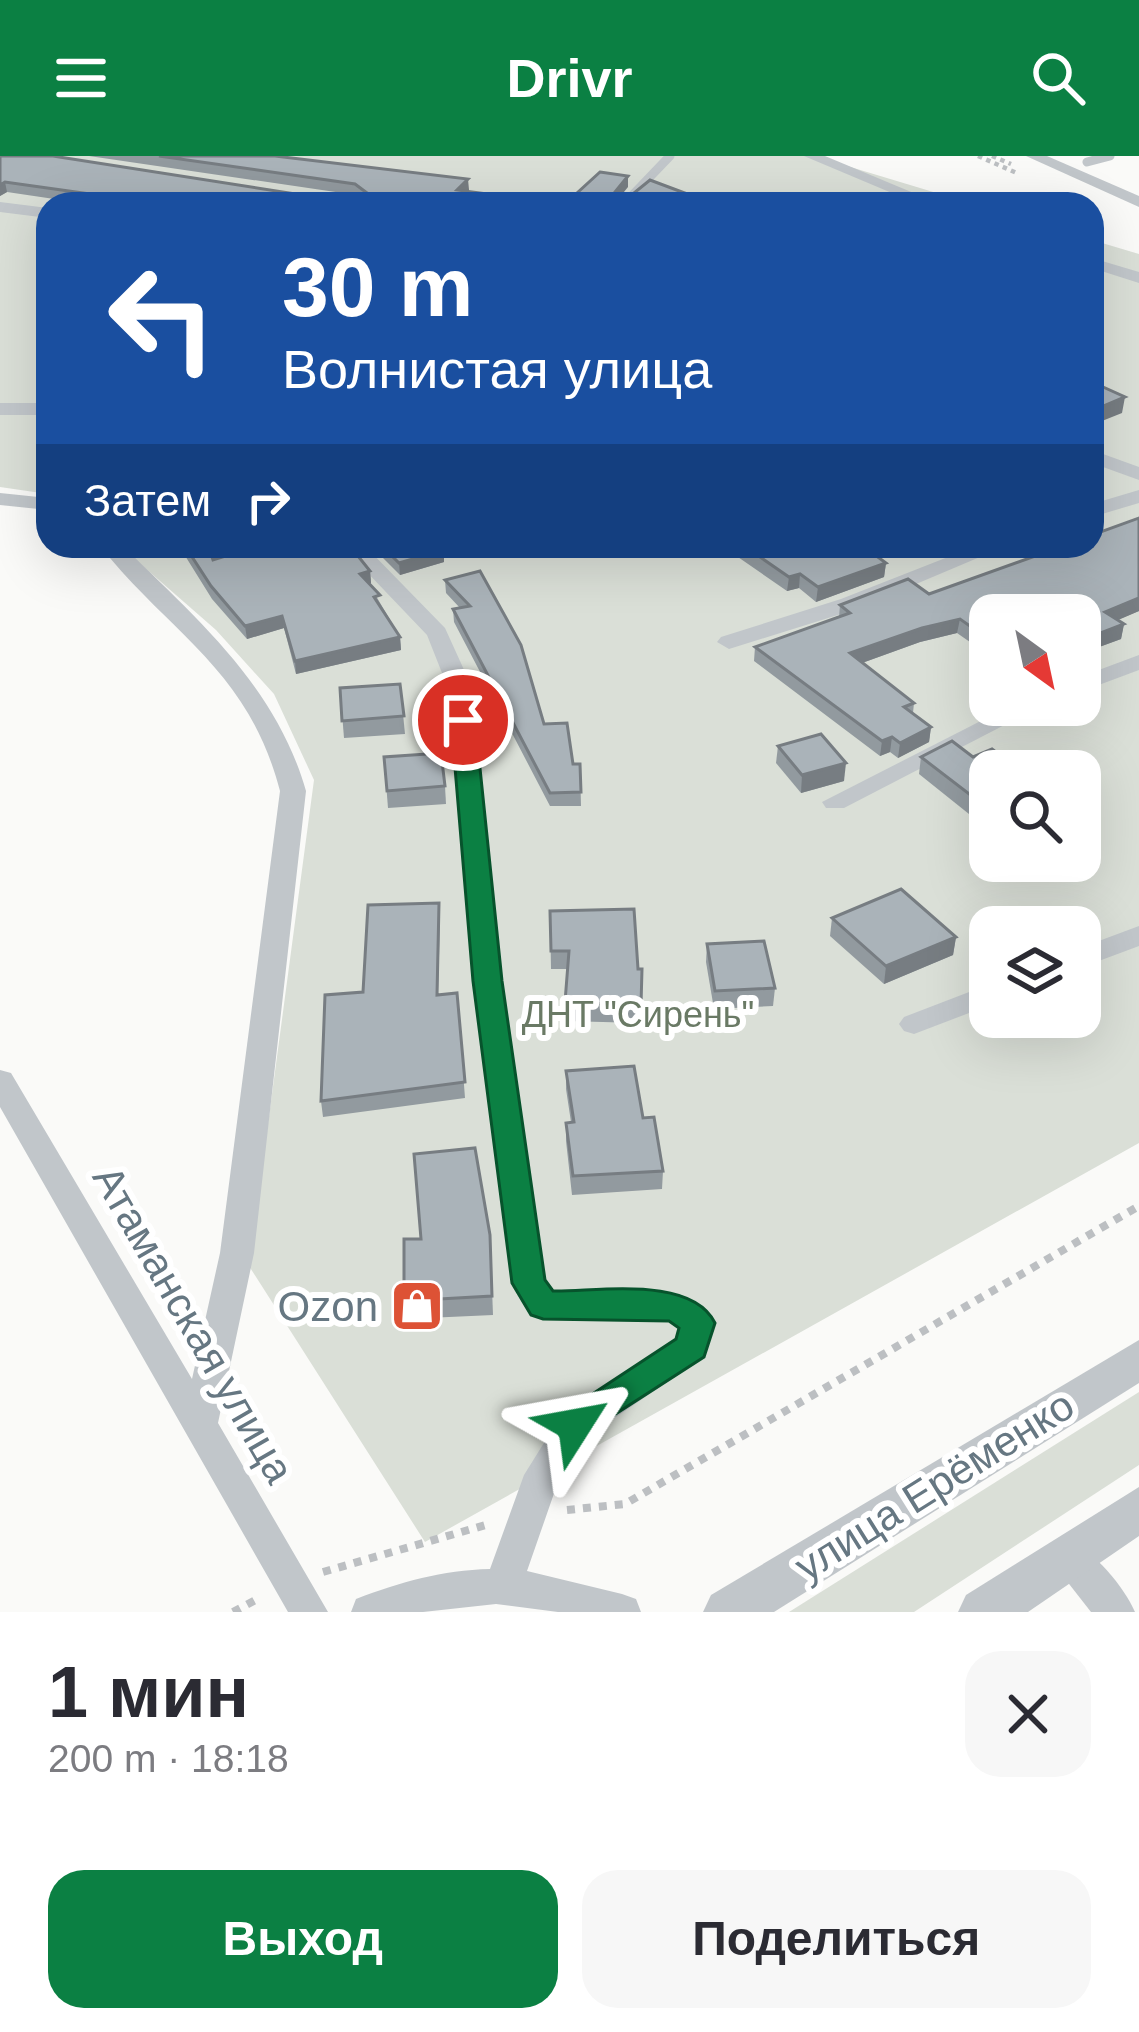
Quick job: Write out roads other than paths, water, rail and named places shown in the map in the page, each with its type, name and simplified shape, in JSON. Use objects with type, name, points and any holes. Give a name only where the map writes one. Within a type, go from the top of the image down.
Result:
[{"type":"street","points":[[812,156],[902,192]]},
{"type":"street","points":[[1034,156],[1139,202]]},
{"type":"street","points":[[1080,159],[1139,184]]},
{"type":"street","points":[[0,206],[36,211]]},
{"type":"street","points":[[1104,267],[1139,278]]},
{"type":"street","points":[[0,409],[36,409]]},
{"type":"street","points":[[1104,461],[1139,474]]},
{"type":"street","points":[[1104,507],[1139,496]]},
{"type":"street","points":[[0,499],[36,503]]},
{"type":"street","points":[[123,558],[255,696],[286,749],[293,791],[238,1253],[200,1424]]},
{"type":"street","points":[[365,558],[437,633],[458,683],[488,981],[529,1283],[543,1305],[676,1308],[698,1323],[692,1347],[575,1425],[542,1475],[504,1582]]},
{"type":"street","points":[[729,642],[849,604],[965,558]]},
{"type":"street","points":[[1101,677],[1139,662]]},
{"type":"street","points":[[836,802],[989,726]]},
{"type":"street","points":[[1101,950],[1139,935]]},
{"type":"street","points":[[914,1024],[969,1002]]},
{"type":"street","name":"Атаманская улица","points":[[0,1081],[309,1612]]},
{"type":"street","name":"улица Ерёменко","points":[[729,1612],[1139,1359]]},
{"type":"street","points":[[984,1612],[1139,1509]]},
{"type":"street","points":[[1067,1557],[1116,1612]]},
{"type":"street","points":[[370,1612],[400,1598],[504,1582],[622,1612]]},
{"type":"lane","points":[[636,192],[670,156]]},
{"type":"lane","points":[[1080,159],[1110,156]]},
{"type":"place","name":"Ozon","points":[[417,1306]]},
{"type":"park label","name":"ДНТ \"Сирень\"","points":[[638,1014]]}]
